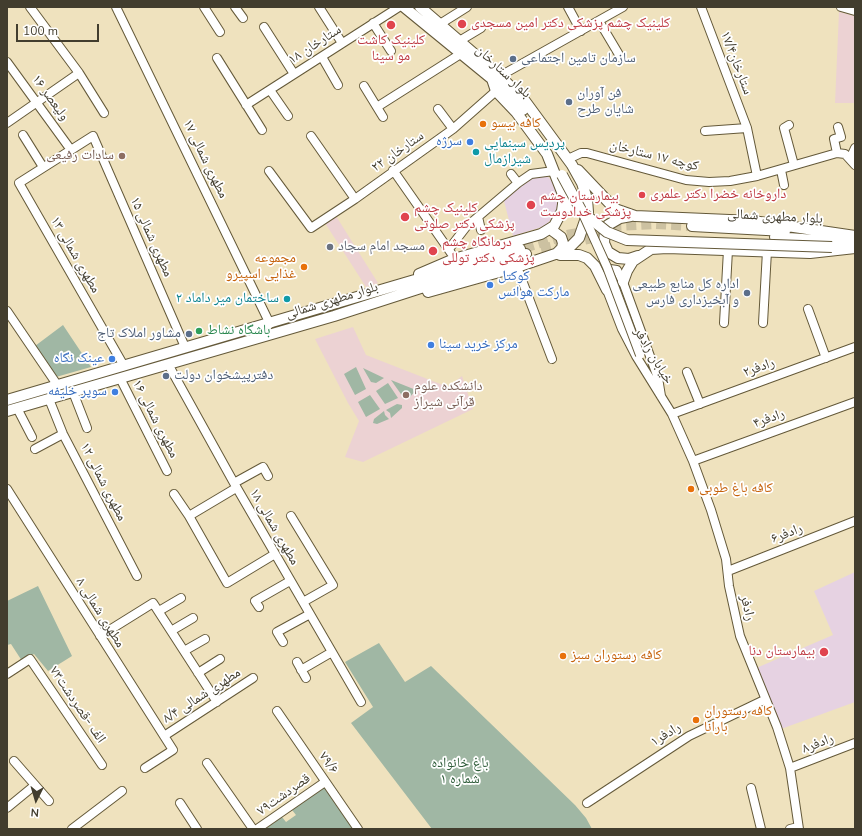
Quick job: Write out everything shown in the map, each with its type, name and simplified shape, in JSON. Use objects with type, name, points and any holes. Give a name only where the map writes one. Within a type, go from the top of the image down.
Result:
[{"type":"main road","name":"بلوار ستارخان","points":[[404,7],[462,54],[525,101],[570,162]]},
{"type":"main road","name":"بلوار ستارخان","points":[[420,7],[461,40],[496,78],[539,131],[558,173]]},
{"type":"main road","points":[[496,78],[496,92],[516,112],[536,137],[582,212],[607,232],[621,239],[634,241],[832,247],[855,244]]},
{"type":"main road","points":[[401,289],[431,291],[517,267],[567,250],[579,238],[588,212],[582,183],[570,162]]},
{"type":"main road","points":[[570,162],[615,209],[635,216]]},
{"type":"main road","points":[[558,173],[564,199],[570,208],[576,211],[584,207],[585,196]]},
{"type":"main road","points":[[401,289],[435,266],[454,259],[519,241],[550,229],[560,217],[564,199]]},
{"type":"main road","points":[[607,290],[603,266],[605,230],[608,225],[620,218],[635,216],[753,221],[855,236]]},
{"type":"main road","points":[[550,229],[561,237],[563,243],[562,248],[554,255]]},
{"type":"main road","name":"بلوار مطهرى شمالى","points":[[855,236],[693,229],[855,244]]},
{"type":"main road","points":[[604,243],[608,252],[622,260],[635,258],[651,249],[667,248],[827,252],[855,248]]},
{"type":"main road","name":"بلوار مطهرى شمالى","points":[[7,400],[185,347],[401,289],[525,251]]},
{"type":"main road","points":[[623,282],[633,261],[645,252]]},
{"type":"main road","points":[[554,255],[579,255],[588,258],[595,266],[607,290]]},
{"type":"main road","name":"بلوار مطهرى شمالى","points":[[12,409],[334,316],[401,289]]},
{"type":"street","points":[[30,7],[79,73],[104,113]]},
{"type":"street","name":"۱۷ مطهری شمالی","points":[[116,7],[270,324]]},
{"type":"street","points":[[204,7],[220,32]]},
{"type":"street","points":[[235,7],[243,18]]},
{"type":"street","points":[[319,7],[342,43]]},
{"type":"street","name":"۱۸ ستارخان","points":[[246,105],[399,7]]},
{"type":"street","points":[[440,24],[467,7]]},
{"type":"street","points":[[568,7],[581,31]]},
{"type":"street","points":[[496,78],[623,7]]},
{"type":"street","name":"ستارخان۱۷/۴","points":[[701,7],[747,128],[757,176]]},
{"type":"street","points":[[841,7],[855,10]]},
{"type":"street","points":[[599,21],[621,58]]},
{"type":"street","points":[[373,23],[391,51]]},
{"type":"street","points":[[264,27],[294,74]]},
{"type":"street","points":[[461,40],[481,28]]},
{"type":"street","points":[[377,107],[462,54]]},
{"type":"street","points":[[322,57],[338,85]]},
{"type":"street","points":[[217,58],[262,130]]},
{"type":"street","name":"۱۶ ولیعصر","points":[[7,62],[71,150]]},
{"type":"street","points":[[7,124],[79,73]]},
{"type":"street","points":[[364,86],[383,117]]},
{"type":"street","points":[[270,90],[288,116]]},
{"type":"street","name":"۲۲ ستارخان","points":[[269,171],[311,228],[355,199],[393,170],[453,129],[496,92]]},
{"type":"street","points":[[438,109],[453,129]]},
{"type":"street","points":[[789,125],[784,128],[794,165]]},
{"type":"street","points":[[838,127],[841,137],[834,139],[837,153],[845,154],[852,162]]},
{"type":"street","points":[[705,131],[747,128]]},
{"type":"street","points":[[23,135],[43,167],[71,150]]},
{"type":"street","name":"۱۵ مطهری شمالی","points":[[71,150],[93,136],[185,347]]},
{"type":"street","points":[[311,136],[355,199]]},
{"type":"street","points":[[852,162],[855,148]]},
{"type":"street","name":"کوچه ۱۷ ستارخان","points":[[570,162],[580,153],[587,153],[686,180],[723,181],[757,176],[837,153]]},
{"type":"street","name":"۱۳ مطهری شمالی","points":[[43,167],[18,183],[124,366]]},
{"type":"street","points":[[393,170],[454,259]]},
{"type":"street","points":[[781,170],[784,185]]},
{"type":"street","points":[[448,249],[457,241],[466,227],[518,183],[531,174],[558,173]]},
{"type":"street","points":[[511,174],[518,183]]},
{"type":"street","points":[[582,212],[608,267],[640,355],[661,396]]},
{"type":"street","points":[[478,217],[481,230]]},
{"type":"street","points":[[724,324],[728,250]]},
{"type":"street","points":[[763,323],[767,251]]},
{"type":"street","points":[[517,267],[552,359]]},
{"type":"street","name":"خیابان رادفر","points":[[610,269],[617,270],[623,282],[658,378],[661,396],[636,356],[607,290],[606,276],[610,269]]},
{"type":"street","points":[[808,309],[826,358]]},
{"type":"street","points":[[7,311],[58,386]]},
{"type":"street","name":"رادفر۲","points":[[672,414],[855,347]]},
{"type":"street","name":"۱۸ مطهری شمالی","points":[[168,364],[235,486],[361,702]]},
{"type":"street","points":[[687,372],[700,404]]},
{"type":"street","name":"۱۶ مطهری شمالی","points":[[120,378],[167,471]]},
{"type":"street","points":[[73,392],[87,428]]},
{"type":"street","name":"رادفر","points":[[661,396],[672,414],[693,461],[711,510],[728,571],[729,586],[740,636],[764,700],[777,727],[790,768],[796,828]]},
{"type":"street","name":"۱۲ مطهری شمالی","points":[[49,399],[63,434],[137,576]]},
{"type":"street","name":"رادفر۴","points":[[693,461],[855,402]]},
{"type":"street","points":[[12,409],[32,436]]},
{"type":"street","points":[[35,449],[63,434]]},
{"type":"street","points":[[189,516],[263,467],[268,476]]},
{"type":"street","name":"۸ مطهری شمالی","points":[[7,489],[173,750],[145,768]]},
{"type":"street","points":[[174,494],[189,516],[227,583],[275,554]]},
{"type":"street","points":[[291,516],[333,585],[303,602]]},
{"type":"street","name":"رادفر۶","points":[[728,571],[855,521]]},
{"type":"street","points":[[260,607],[255,601],[290,580]]},
{"type":"street","points":[[159,612],[181,598]]},
{"type":"street","points":[[100,636],[153,603],[217,702]]},
{"type":"street","points":[[283,642],[277,632],[310,614]]},
{"type":"street","points":[[171,631],[193,618]]},
{"type":"street","points":[[184,651],[205,639]]},
{"type":"street","points":[[301,670],[332,652]]},
{"type":"street","name":"الف -قصردشت۷۳","points":[[7,674],[30,659],[102,765]]},
{"type":"street","points":[[198,673],[220,659]]},
{"type":"street","points":[[297,662],[306,678]]},
{"type":"street","name":"۸/۴ مطهری شمالی","points":[[164,736],[254,678]]},
{"type":"street","name":"رادفر۱","points":[[587,803],[689,736],[764,700]]},
{"type":"street","name":"۷۹/۶","points":[[277,711],[358,829]]},
{"type":"street","name":"رادفر۸","points":[[790,768],[855,743]]},
{"type":"street","points":[[14,761],[50,801]]},
{"type":"street","points":[[207,763],[253,829]]},
{"type":"street","name":"قصردشت۷۹","points":[[257,829],[326,782]]},
{"type":"street","points":[[7,808],[35,785]]},
{"type":"street","points":[[751,788],[761,829]]},
{"type":"street","points":[[72,829],[122,791]]},
{"type":"street","points":[[180,803],[197,829]]},
{"type":"shaded area","points":[[839,12],[855,16],[855,103],[835,103]]},
{"type":"shaded area","name":"بیمارستان چشم پزشکی خدادوست","points":[[532,177],[548,177],[552,181],[558,198],[556,214],[545,226],[513,236],[504,201]]},
{"type":"shaded area","points":[[336,216],[378,283],[366,287],[325,223]]},
{"type":"shaded area","name":"دانشکده علوم قرآنی شیراز","points":[[353,327],[366,355],[448,387],[462,376],[473,409],[363,462],[345,457],[359,421],[315,339]]},
{"type":"shaded area","name":"بیمارستان دنا","points":[[855,572],[855,702],[781,729],[754,669],[833,635],[814,591]]},
{"type":"green space","points":[[63,325],[91,367],[56,377],[35,346]]},
{"type":"green space","points":[[356,367],[366,389],[355,395],[344,374]]},
{"type":"green space","points":[[363,368],[384,378],[376,383],[371,382]]},
{"type":"green space","points":[[391,380],[416,390],[410,397],[403,397]]},
{"type":"green space","points":[[388,383],[398,398],[385,404],[376,391]]},
{"type":"green space","points":[[370,395],[380,409],[366,417],[358,402]]},
{"type":"green space","points":[[397,404],[402,405],[402,408],[391,418],[390,413],[386,410]]},
{"type":"green space","points":[[384,411],[385,415],[389,419],[377,424],[373,423],[374,419]]},
{"type":"green space","points":[[38,586],[72,656],[48,671],[34,654],[22,661],[11,644],[7,645],[7,601]]},
{"type":"green space","name":"باغ خانواده شماره ۱","points":[[379,643],[405,682],[431,666],[575,805],[586,818],[592,829],[432,829],[351,723],[373,707],[345,662]]},
{"type":"green space","points":[[324,787],[353,829],[265,829],[282,817],[286,822],[296,815],[292,810]]},
{"type":"tunnel","points":[[524,248],[566,235],[618,226],[655,224],[692,226]]},
{"type":"tunnel","points":[[541,249],[602,236]]},
{"type":"place","name":"کلینیک چشم پزشکی دکتر امین مسجدی","points":[[462,24]]},
{"type":"place","name":"کلینیک کاشت مو سینا","points":[[391,25]]},
{"type":"place","name":"سازمان تامین اجتماعی","points":[[513,59]]},
{"type":"place","name":"فن آوران شایان طرح","points":[[569,102]]},
{"type":"place","name":"کافه بیسو","points":[[483,124]]},
{"type":"place","name":"سرژه","points":[[470,142]]},
{"type":"place","name":"پردیس سینمایی شیرازمال","points":[[476,152]]},
{"type":"place","name":"سادات رفیعی","points":[[122,156]]},
{"type":"place","name":"داروخانه خضرا دکتر علمری","points":[[642,195]]},
{"type":"place","name":"بیمارستان چشم پزشکی خدادوست","points":[[531,205]]},
{"type":"place","name":"کلینیک چشم پزشکی دکتر صلوتی","points":[[405,217]]},
{"type":"place","name":"مسجد امام سجاد","points":[[330,247]]},
{"type":"place","name":"درمانگاه چشم پزشكی دكتر توللی","points":[[433,251]]},
{"type":"place","name":"مجموعه غذایی اسپیرو","points":[[304,267]]},
{"type":"place","name":"کوکتل مارکت هوانس","points":[[490,285]]},
{"type":"place","name":"اداره کل منابع طبیعى و آبخیزدارى فارس","points":[[747,293]]},
{"type":"place","name":"ساختمان میر داماد ۲","points":[[287,299]]},
{"type":"place","name":"باشگاه نشاط","points":[[199,331]]},
{"type":"place","name":"مشاور املاک تاج","points":[[189,334]]},
{"type":"place","name":"مرکز خرید سینا","points":[[431,345]]},
{"type":"place","name":"عینک نگاه","points":[[112,359]]},
{"type":"place","name":"دفترپیشخوان دولت","points":[[166,376]]},
{"type":"place","name":"سوپر خلیفه","points":[[115,392]]},
{"type":"place","name":"دانشکده علوم قرآنی شیراز","points":[[406,395]]},
{"type":"place","name":"کافه باغ طوبی","points":[[691,489]]},
{"type":"place","name":"بیمارستان دنا","points":[[824,652]]},
{"type":"place","name":"کافه رستوران سبز","points":[[563,656]]},
{"type":"place","name":"کافه رستوران بارانا","points":[[696,720]]}]
